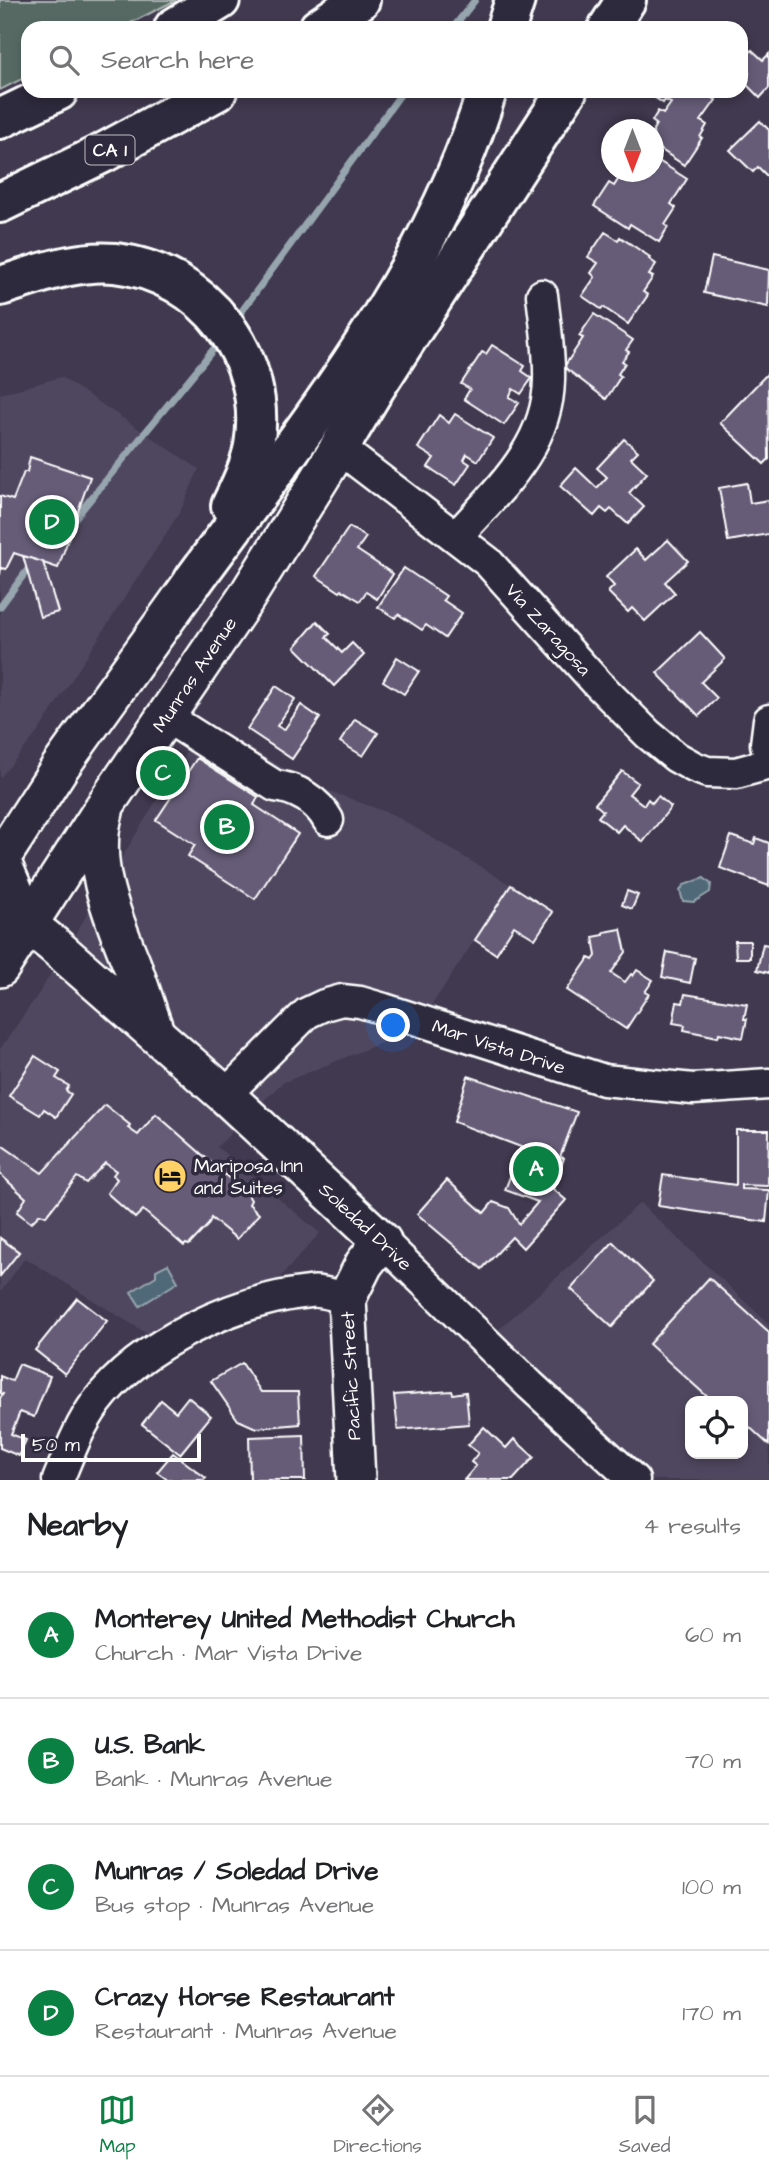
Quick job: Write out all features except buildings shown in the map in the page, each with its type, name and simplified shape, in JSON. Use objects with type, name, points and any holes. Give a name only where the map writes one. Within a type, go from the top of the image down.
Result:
[{"type":"highway","points":[[186,21],[220,0]]},
{"type":"highway","points":[[329,21],[360,0]]},
{"type":"highway","points":[[508,21],[515,0]]},
{"type":"highway","points":[[612,21],[626,0]]},
{"type":"highway","points":[[0,119],[44,98]]},
{"type":"highway","name":"CA 1","points":[[0,203],[103,153],[204,98]]},
{"type":"highway","points":[[194,580],[335,387],[401,285],[462,163],[485,98]]},
{"type":"highway","points":[[339,448],[374,388],[562,98]]},
{"type":"highway","points":[[0,286],[82,263],[130,265],[162,275],[192,292],[216,314],[234,338],[252,383],[256,415],[254,448],[237,494],[194,580]]},
{"type":"main road","name":"Munras Avenue","points":[[0,968],[14,919],[108,801],[246,598],[339,448]]},
{"type":"main road","points":[[0,859],[60,767],[194,580]]},
{"type":"main road","points":[[108,801],[101,825],[102,880],[109,907],[156,1035]]},
{"type":"main road","name":"Soledad Drive","points":[[0,859],[14,919],[225,1095],[382,1241]]},
{"type":"main road","name":"Pacific Street","points":[[356,1480],[346,1298],[364,1264],[382,1241]]},
{"type":"street","points":[[456,537],[522,463],[541,427],[547,406],[549,379],[542,295]]},
{"type":"street","name":"Via Zaragosa","points":[[339,448],[488,562],[597,683],[648,734],[676,757],[707,772],[736,773],[769,764]]},
{"type":"street","points":[[166,716],[275,786]]},
{"type":"street","points":[[769,720],[766,744],[769,757]]},
{"type":"street","name":"Mar Vista Drive","points":[[225,1095],[307,1013],[342,1000],[384,1009],[604,1080],[693,1089],[769,1084]]},
{"type":"street","name":"Soledad Drive","points":[[382,1241],[530,1385],[634,1480]]},
{"type":"street","points":[[58,1480],[72,1447],[96,1404],[127,1371],[160,1348],[213,1318],[271,1299],[313,1291],[346,1298]]},
{"type":"shaded area","points":[[61,377],[199,469],[180,512],[38,732],[0,778],[0,394]]},
{"type":"shaded area","points":[[205,721],[308,783],[394,815],[511,885],[416,1029],[282,1083],[217,1147],[320,1233],[275,1283],[146,1333],[25,1258],[0,1293],[0,1049],[39,993]]},
{"type":"shaded area","points":[[640,1203],[769,1324],[769,1480],[649,1480],[497,1331]]},
{"type":"green space","points":[[0,0],[176,0],[135,21],[21,21],[21,80],[0,90]]},
{"type":"water","points":[[704,878],[711,884],[710,892],[694,902],[683,901],[680,891],[684,885]]},
{"type":"water","points":[[168,1264],[178,1282],[140,1306],[131,1292],[156,1276],[156,1270]]},
{"type":"waterway","points":[[458,21],[475,0]]},
{"type":"waterway","points":[[236,319],[398,98]]},
{"type":"waterway","points":[[71,523],[221,340]]},
{"type":"waterway","points":[[0,607],[31,565]]},
{"type":"place","name":"Crazy Horse Restaurant","points":[[52,522]]},
{"type":"place","name":"Munras / Soledad Drive","points":[[163,773]]},
{"type":"place","name":"U.S. Bank","points":[[227,827]]},
{"type":"place","name":"Monterey United Methodist Church","points":[[536,1169]]},
{"type":"place","name":"Mariposa Inn and Suites","points":[[170,1176]]}]
